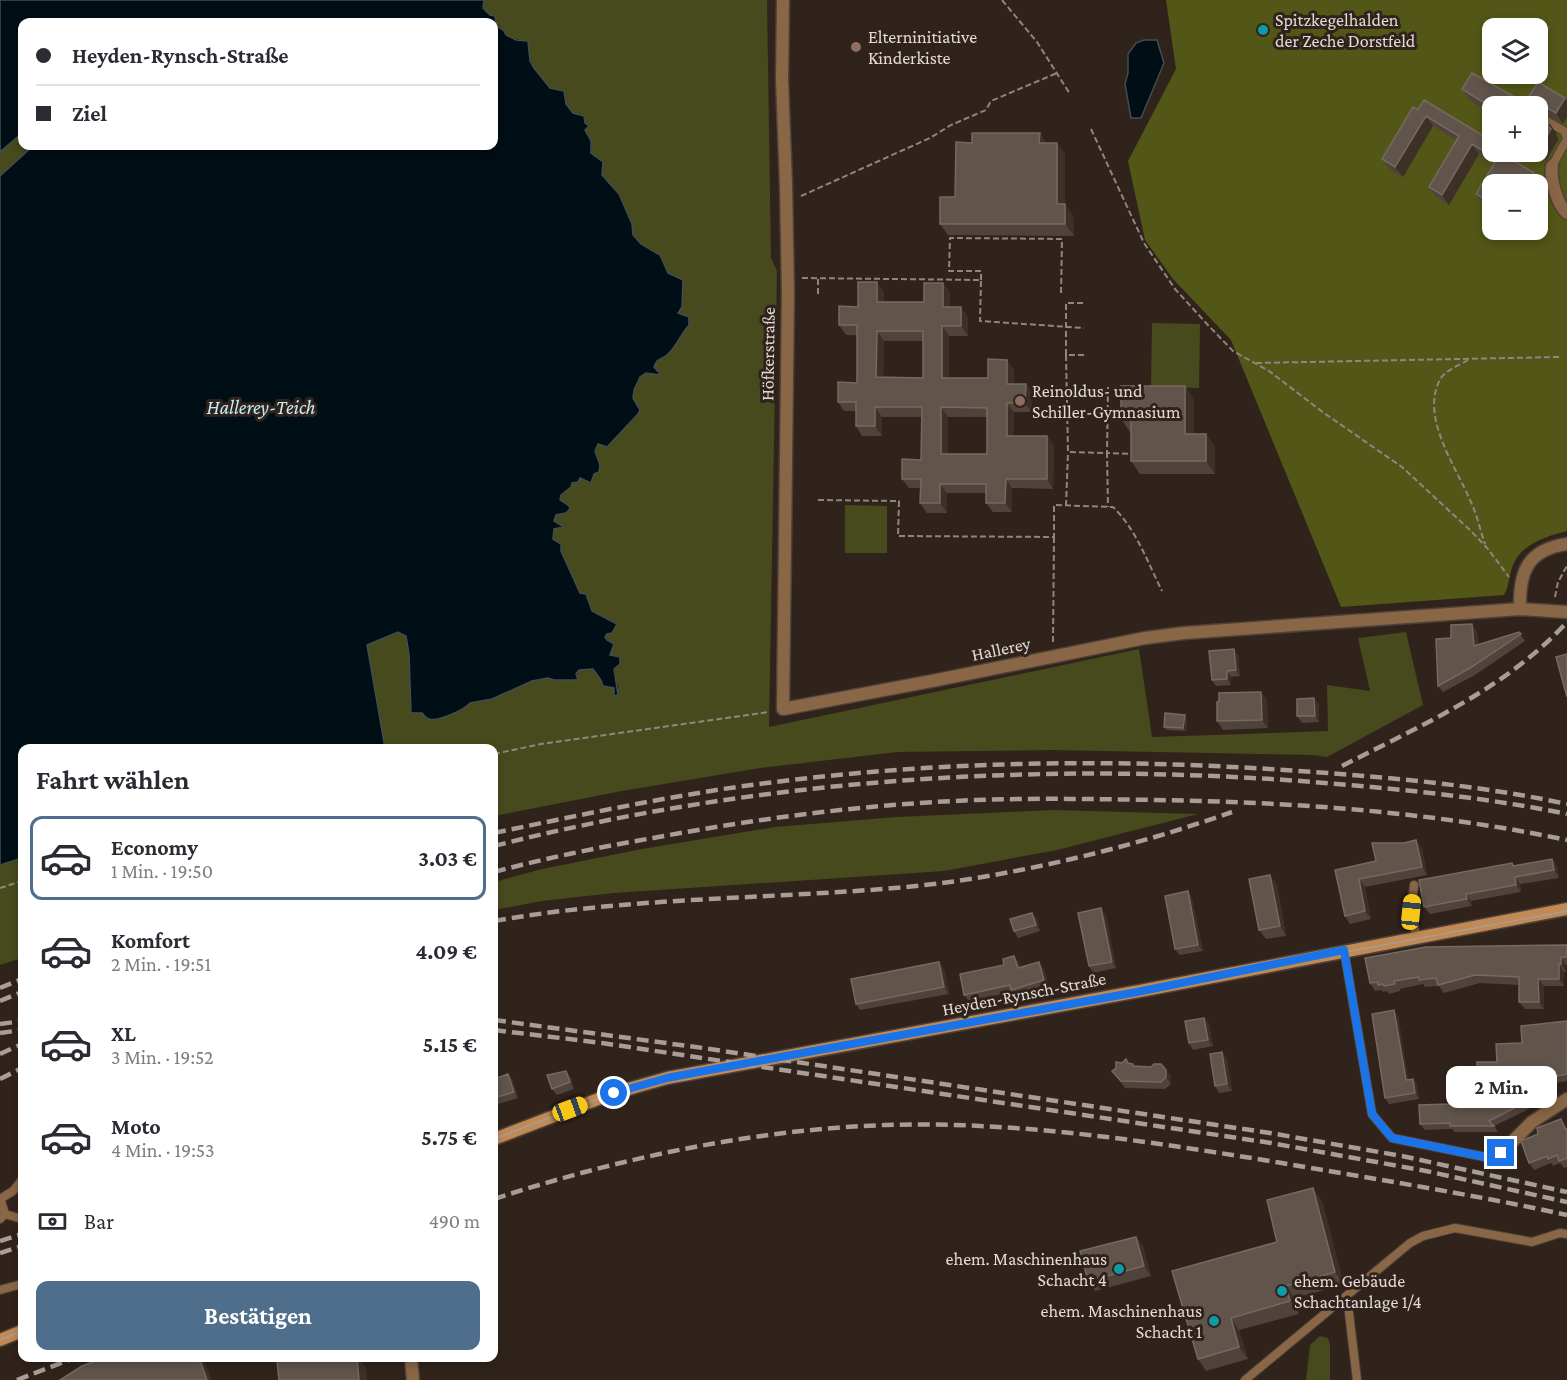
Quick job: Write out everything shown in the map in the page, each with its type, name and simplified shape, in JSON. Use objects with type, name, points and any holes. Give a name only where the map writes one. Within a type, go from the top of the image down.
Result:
[{"type":"main road","name":"Heyden-Rynsch-Straße","points":[[498,1137],[614,1093],[667,1078],[1137,992],[1416,936],[1567,909]]},
{"type":"main road","points":[[0,1340],[18,1333]]},
{"type":"street","name":"Höfkerstraße","points":[[783,0],[782,80],[788,278],[783,709]]},
{"type":"street","points":[[1552,166],[1554,186],[1562,208],[1567,213]]},
{"type":"street","points":[[1520,609],[1520,588],[1528,564],[1541,551],[1567,544]]},
{"type":"street","name":"Hallerey","points":[[783,709],[1145,638],[1184,633],[1520,609],[1561,611]]},
{"type":"street","points":[[1501,1153],[1532,1122],[1567,1099]]},
{"type":"street","points":[[411,1362],[413,1380]]},
{"type":"lane","points":[[1548,122],[1564,131],[1567,138],[1552,166]]},
{"type":"lane","points":[[1414,885],[1411,912],[1416,936]]},
{"type":"lane","points":[[1344,950],[1372,1114],[1392,1138],[1495,1159],[1501,1153]]},
{"type":"lane","points":[[18,1185],[13,1191],[0,1198],[2,1217],[18,1219]]},
{"type":"lane","points":[[1245,1380],[1410,1243],[1423,1236],[1455,1228],[1532,1242],[1560,1233],[1567,1234]]},
{"type":"lane","points":[[0,1290],[18,1285]]},
{"type":"lane","points":[[1347,1296],[1357,1380]]},
{"type":"path","points":[[1002,0],[1037,42],[1070,94]]},
{"type":"path","points":[[795,198],[930,138],[951,125],[987,110],[991,101],[1057,73]]},
{"type":"path","points":[[1536,91],[1539,84]]},
{"type":"path","points":[[1091,129],[1144,243],[1175,289],[1233,351],[1269,371],[1323,414],[1402,467],[1486,547],[1506,574],[1520,588]]},
{"type":"path","points":[[1062,296],[1062,239],[950,238],[949,271],[981,271],[980,321],[1084,328]]},
{"type":"path","points":[[788,278],[981,280]]},
{"type":"path","points":[[818,278],[818,294]]},
{"type":"path","points":[[1066,506],[1068,452],[1066,303],[1085,303]]},
{"type":"path","points":[[1065,355],[1084,355]]},
{"type":"path","points":[[1255,363],[1559,357]]},
{"type":"path","points":[[1470,359],[1443,375],[1434,394],[1435,421],[1471,502],[1486,547]]},
{"type":"path","points":[[1108,387],[1108,507]]},
{"type":"path","points":[[1068,452],[1140,454]]},
{"type":"path","points":[[818,500],[899,501],[898,536],[1054,537]]},
{"type":"path","points":[[1053,642],[1054,505],[1113,507],[1134,535],[1162,591]]},
{"type":"path","points":[[1561,611],[1558,582],[1567,566]]},
{"type":"path","points":[[498,753],[542,744],[755,715],[783,709]]},
{"type":"path","points":[[0,888],[18,882]]},
{"type":"green space","points":[[484,0],[767,0],[771,258],[777,271],[769,727],[1139,649],[1152,737],[1328,731],[1327,685],[1370,691],[1358,638],[1406,632],[1423,705],[1327,757],[1053,750],[897,752],[760,768],[622,791],[498,815],[498,744],[384,744],[367,645],[399,632],[406,636],[422,713],[427,719],[450,715],[470,703],[492,699],[532,681],[577,677],[578,670],[593,669],[601,680],[614,688],[614,696],[619,687],[610,652],[614,644],[605,637],[613,632],[614,623],[592,611],[586,594],[580,593],[561,550],[562,545],[552,539],[553,531],[559,523],[554,521],[556,515],[566,513],[569,506],[560,500],[561,495],[571,487],[572,483],[578,482],[580,478],[588,480],[590,484],[594,474],[599,472],[595,451],[598,443],[602,443],[640,411],[633,398],[640,377],[646,373],[660,375],[654,367],[655,364],[671,351],[689,325],[683,314],[678,313],[682,280],[668,273],[660,255],[641,244],[633,235],[632,224],[619,194],[602,175],[602,165],[591,153],[592,145],[585,134],[584,117],[574,114],[566,104],[564,91],[550,88],[537,72],[531,62],[528,41],[508,37],[498,26],[498,18],[490,15],[483,8]]},
{"type":"green space","points":[[1166,0],[1567,0],[1567,531],[1544,538],[1523,550],[1514,563],[1504,595],[1341,607],[1231,340],[1173,279],[1145,240],[1128,161],[1176,69]]},
{"type":"green space","points":[[18,136],[18,150],[29,150],[0,176],[0,152]]},
{"type":"green space","points":[[1152,323],[1200,324],[1199,388],[1151,387]]},
{"type":"green space","points":[[845,505],[887,506],[887,553],[845,553]]},
{"type":"green space","points":[[1053,810],[1198,814],[1057,850],[944,871],[614,893],[542,901],[498,909],[498,881],[542,869],[642,849],[775,827],[897,817]]},
{"type":"green space","points":[[18,859],[18,959],[0,965],[0,865]]},
{"type":"green space","points":[[1320,1336],[1328,1338],[1330,1345],[1330,1380],[1306,1380],[1310,1345]]},
{"type":"water","name":"Hallerey-Teich","points":[[0,0],[484,0],[483,8],[490,15],[495,16],[495,18],[18,18],[18,136],[0,152]]},
{"type":"water","name":"Hallerey-Teich","points":[[498,26],[506,35],[516,40],[528,41],[530,61],[534,68],[550,88],[564,91],[566,104],[573,113],[584,116],[585,123],[589,126],[585,130],[591,141],[591,153],[603,162],[602,175],[619,194],[632,224],[633,235],[641,244],[660,255],[668,273],[683,280],[682,307],[678,313],[689,317],[689,325],[674,348],[655,364],[654,367],[661,375],[646,373],[640,377],[633,398],[640,410],[638,414],[607,447],[598,444],[595,451],[600,465],[599,472],[594,474],[591,483],[580,478],[578,482],[572,483],[571,487],[561,495],[560,500],[570,509],[566,513],[556,515],[554,521],[564,527],[554,529],[553,539],[561,544],[561,551],[580,593],[586,594],[592,611],[617,624],[612,633],[605,637],[614,644],[610,655],[620,657],[620,664],[614,669],[618,695],[614,696],[614,688],[603,686],[593,669],[579,670],[576,674],[578,680],[548,678],[532,681],[492,699],[470,703],[451,715],[429,719],[422,713],[411,713],[409,654],[406,636],[398,632],[367,645],[384,744],[18,744],[18,859],[0,865],[0,176],[29,150],[498,150]]},
{"type":"water","points":[[1144,40],[1157,40],[1164,63],[1141,118],[1131,118],[1125,84],[1128,73],[1128,54],[1136,43]]},
{"type":"building","points":[[1472,73],[1482,79],[1482,84],[1491,84],[1513,96],[1482,96],[1482,102],[1462,89]]},
{"type":"building","points":[[1537,84],[1541,84],[1565,98],[1556,113],[1548,109],[1548,96],[1529,96]]},
{"type":"building","points":[[1424,100],[1482,135],[1482,150],[1472,144],[1442,195],[1429,187],[1459,136],[1426,116],[1395,167],[1382,159],[1413,107],[1418,110]]},
{"type":"building","points":[[972,133],[1040,133],[1039,143],[1057,143],[1057,204],[1065,204],[1065,224],[940,224],[940,197],[955,197],[956,142],[972,143]]},
{"type":"building","points":[[1495,162],[1516,162],[1534,173],[1533,174],[1488,174]]},
{"type":"building","points":[[1482,184],[1482,198],[1476,194]]},
{"type":"building","points":[[858,282],[877,282],[877,302],[924,302],[924,283],[943,283],[943,307],[961,307],[961,326],[942,326],[942,378],[988,378],[988,359],[1007,360],[1007,384],[1026,384],[1025,403],[1007,403],[1007,436],[1047,436],[1047,479],[1006,479],[1005,503],[986,503],[986,484],[940,484],[940,503],[920,503],[921,479],[902,479],[902,459],[921,460],[922,407],[875,407],[875,426],[856,426],[856,402],[838,402],[838,382],[857,383],[857,325],[839,325],[839,306],[858,307]],"holes":[[[877,331],[923,331],[923,378],[876,377]],[[941,407],[987,408],[987,454],[941,454]]]},
{"type":"building","points":[[1121,386],[1185,386],[1185,434],[1206,434],[1206,461],[1131,461],[1131,419],[1121,419]]},
{"type":"building","points":[[1472,624],[1474,646],[1519,632],[1521,634],[1438,686],[1436,639],[1451,638],[1451,625]]},
{"type":"building","points":[[1234,649],[1236,670],[1227,671],[1227,679],[1212,680],[1209,651]]},
{"type":"building","points":[[1567,654],[1567,697],[1556,657]]},
{"type":"building","points":[[1261,692],[1262,720],[1217,721],[1219,693]]},
{"type":"building","points":[[1314,698],[1315,716],[1297,716],[1297,699]]},
{"type":"building","points":[[1165,713],[1185,715],[1183,728],[1164,727]]},
{"type":"building","points":[[1416,840],[1422,867],[1359,879],[1365,911],[1345,916],[1335,870],[1376,861],[1372,843],[1404,843]]},
{"type":"building","points":[[1552,859],[1554,870],[1515,877],[1516,885],[1466,894],[1467,899],[1424,907],[1419,880],[1512,863],[1513,866]]},
{"type":"building","points":[[1270,875],[1280,926],[1259,930],[1249,879]]},
{"type":"building","points":[[1188,891],[1198,945],[1175,949],[1165,896]]},
{"type":"building","points":[[1101,908],[1112,962],[1089,966],[1078,913]]},
{"type":"building","points":[[1032,913],[1036,925],[1014,931],[1010,919]]},
{"type":"building","points":[[1567,945],[1567,957],[1561,957],[1561,964],[1559,964],[1559,979],[1538,979],[1539,1002],[1519,1002],[1519,977],[1475,975],[1438,985],[1436,978],[1419,980],[1419,977],[1394,981],[1395,984],[1384,986],[1383,984],[1378,985],[1378,982],[1370,983],[1365,958],[1426,947]]},
{"type":"building","points":[[1014,956],[1018,968],[1039,962],[1044,980],[1011,990],[1010,985],[964,995],[960,974],[1004,965],[1003,959]]},
{"type":"building","points":[[939,962],[944,987],[856,1004],[851,979]]},
{"type":"building","points":[[1394,1010],[1406,1080],[1413,1079],[1415,1093],[1385,1098],[1372,1014]]},
{"type":"building","points":[[1204,1018],[1208,1040],[1189,1043],[1185,1021]]},
{"type":"building","points":[[1567,1021],[1567,1074],[1546,1078],[1548,1087],[1489,1121],[1494,1126],[1450,1126],[1450,1123],[1420,1124],[1419,1105],[1449,1104],[1449,1095],[1477,1095],[1477,1062],[1497,1062],[1496,1044],[1522,1043],[1521,1026]]},
{"type":"building","points":[[1222,1052],[1227,1084],[1215,1086],[1210,1054]]},
{"type":"building","points":[[1126,1059],[1133,1066],[1151,1067],[1154,1064],[1161,1064],[1166,1070],[1166,1077],[1161,1082],[1121,1081],[1112,1071],[1116,1068],[1116,1062],[1122,1063]]},
{"type":"building","points":[[566,1071],[570,1082],[552,1089],[547,1075]]},
{"type":"building","points":[[508,1074],[514,1092],[498,1097],[498,1078]]},
{"type":"building","points":[[1561,1119],[1567,1129],[1567,1158],[1559,1161],[1557,1155],[1548,1159],[1547,1156],[1529,1163],[1521,1141],[1538,1134],[1537,1128]]},
{"type":"building","points":[[1313,1188],[1335,1272],[1286,1286],[1290,1301],[1231,1318],[1239,1347],[1198,1359],[1172,1271],[1277,1242],[1267,1200]]},
{"type":"building","points":[[1136,1237],[1144,1266],[1088,1281],[1080,1251]]},
{"type":"building","points":[[92,1362],[200,1362],[207,1380],[60,1380]]},
{"type":"building","points":[[277,1362],[357,1362],[359,1380],[279,1380]]},
{"type":"tram line","points":[[498,1137],[614,1093],[667,1078],[1567,911]]},
{"type":"tram line","points":[[0,1340],[18,1333]]},
{"type":"railway","points":[[1342,766],[1431,721],[1490,686],[1543,646],[1567,622]]},
{"type":"railway","points":[[498,832],[723,789],[866,772],[1010,764],[1154,764],[1332,773],[1467,787],[1567,804]]},
{"type":"railway","points":[[498,845],[595,823],[696,804],[799,790],[1005,775],[1211,776],[1314,782],[1473,798],[1567,814]]},
{"type":"railway","points":[[498,871],[593,849],[733,824],[814,813],[977,800],[1156,800],[1311,806],[1466,822],[1567,840]]},
{"type":"railway","points":[[498,920],[567,910],[869,890],[950,882],[1022,870],[1093,854],[1232,812]]},
{"type":"railway","points":[[0,988],[18,981]]},
{"type":"railway","points":[[0,1001],[18,994]]},
{"type":"railway","points":[[498,1021],[703,1048],[1270,1133],[1402,1156],[1567,1192]]},
{"type":"railway","points":[[0,1024],[18,1022]]},
{"type":"railway","points":[[498,1030],[602,1043],[1271,1143],[1426,1171],[1567,1202]]},
{"type":"railway","points":[[0,1033],[18,1031]]},
{"type":"railway","points":[[0,1054],[18,1046]]},
{"type":"railway","points":[[0,1079],[18,1070]]},
{"type":"railway","points":[[498,1198],[589,1171],[686,1148],[835,1128],[934,1125],[1033,1129],[1130,1140],[1422,1187],[1567,1215]]},
{"type":"railway","points":[[0,1241],[18,1235]]},
{"type":"railway","points":[[0,1253],[18,1247]]},
{"type":"railway","points":[[17,1380],[64,1362]]},
{"type":"place","name":"Spitzkegelhalden der Zeche Dorstfeld","points":[[1263,30]]},
{"type":"place","name":"Elterninitiative Kinderkiste","points":[[856,47]]},
{"type":"place","name":"Reinoldus- und Schiller-Gymnasium","points":[[1020,401]]},
{"type":"place","name":"ehem. Maschinenhaus Schacht 4","points":[[1119,1269]]},
{"type":"place","name":"ehem. Gebäude Schachtanlage 1/4","points":[[1282,1291]]},
{"type":"place","name":"ehem. Maschinenhaus Schacht 1","points":[[1214,1321]]},
{"type":"route","points":[[614,1093],[667,1078],[1137,992],[1344,950],[1372,1114],[1392,1138],[1495,1159],[1501,1153]]}]
